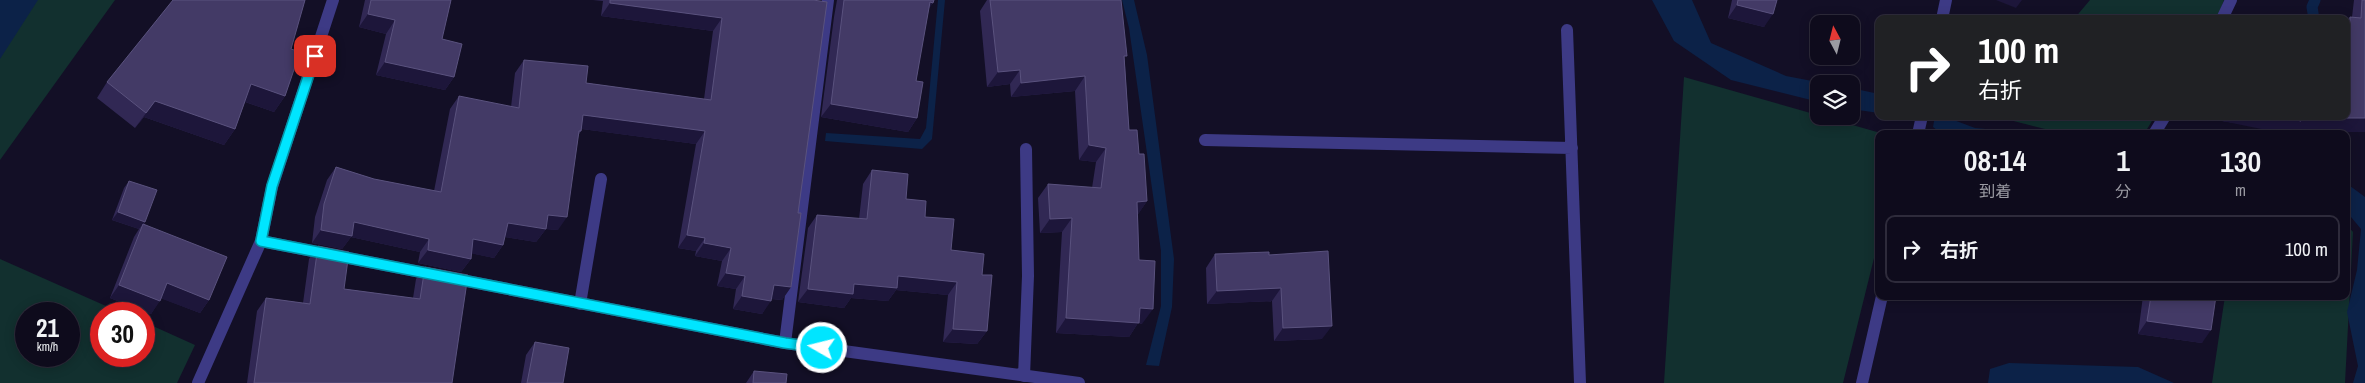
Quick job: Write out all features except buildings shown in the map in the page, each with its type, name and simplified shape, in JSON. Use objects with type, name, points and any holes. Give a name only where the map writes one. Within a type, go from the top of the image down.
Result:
[{"type":"street","points":[[198,383],[261,241],[272,186],[333,0]]},
{"type":"street","points":[[785,343],[828,0]]},
{"type":"street","points":[[1943,15],[1946,0]]},
{"type":"street","points":[[2224,15],[2231,0]]},
{"type":"street","points":[[1567,30],[1580,383]]},
{"type":"street","points":[[1205,140],[1572,148]]},
{"type":"street","points":[[1024,376],[1028,276],[1026,149]]},
{"type":"street","points":[[580,304],[601,179]]},
{"type":"street","points":[[261,241],[785,343],[1079,383]]},
{"type":"street","points":[[1862,383],[1881,300]]},
{"type":"green space","points":[[17,0],[115,0],[0,160],[0,22]]},
{"type":"green space","points":[[2090,0],[2224,0],[2218,15],[2077,15]]},
{"type":"green space","points":[[1684,77],[1810,113],[1810,125],[1852,125],[1875,131],[1875,254],[1843,383],[1664,383]]},
{"type":"green space","points":[[2010,120],[2153,120],[2146,130],[2049,130]]},
{"type":"green space","points":[[2350,229],[2353,232],[2350,289]]},
{"type":"green space","points":[[0,259],[97,302],[90,302],[90,367],[155,367],[155,327],[195,345],[177,383],[0,383]]},
{"type":"green space","points":[[2224,300],[2349,300],[2345,383],[2212,383]]},
{"type":"water","points":[[0,0],[38,0],[0,59]]},
{"type":"water","points":[[938,0],[945,0],[932,139],[922,149],[825,141],[826,133],[920,139],[926,128]]},
{"type":"water","points":[[1122,0],[1134,0],[1147,55],[1174,259],[1172,307],[1159,366],[1146,365],[1161,306],[1161,251],[1129,28]]},
{"type":"water","points":[[1652,0],[1692,0],[1711,43],[1786,76],[1810,81],[1810,100],[1731,80],[1674,41]]},
{"type":"water","points":[[1860,90],[1875,93],[1875,112],[1860,110]]},
{"type":"water","points":[[1934,120],[1954,120],[1975,128],[1996,130],[1937,130],[1933,127]]},
{"type":"water","points":[[2350,186],[2365,197],[2365,383],[2353,383],[2358,366],[2347,312],[2357,270],[2361,229],[2350,216]]},
{"type":"water","points":[[2009,363],[2138,367],[2174,383],[1988,383],[1990,369]]},
{"type":"waterway","points":[[2313,15],[2312,7],[2315,0]]},
{"type":"waterway","points":[[2326,120],[2328,130]]},
{"type":"route","points":[[315,56],[272,186],[261,241],[785,343],[822,348]]}]
